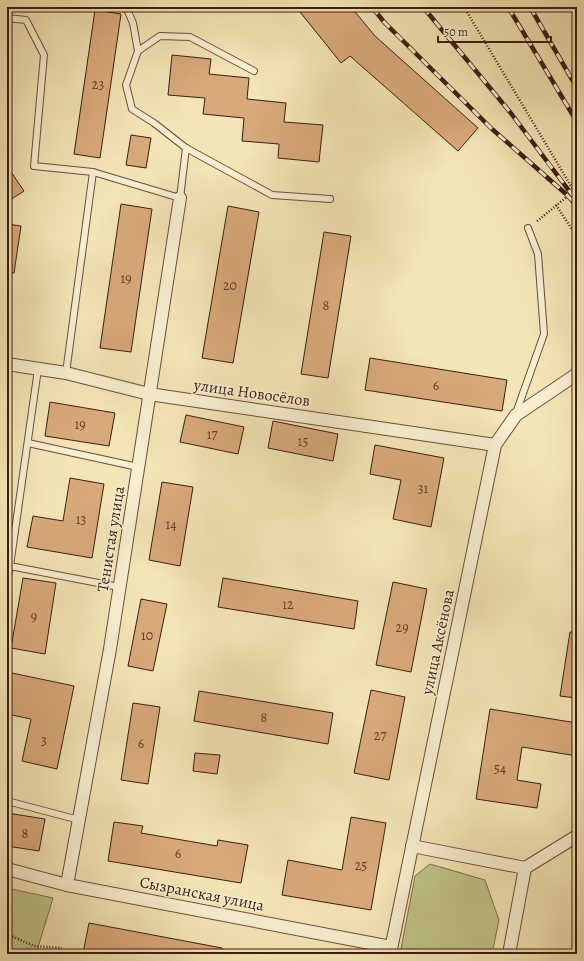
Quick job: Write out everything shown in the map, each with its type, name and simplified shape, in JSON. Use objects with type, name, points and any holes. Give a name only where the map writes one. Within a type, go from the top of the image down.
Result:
[{"type":"street","name":"Тенистая улица","points":[[67,885],[110,649],[180,198]]},
{"type":"street","name":"улица Новосёлов","points":[[7,364],[66,373],[149,394],[495,445]]},
{"type":"street","name":"улица Аксёнова","points":[[391,950],[495,445],[516,415],[577,374]]},
{"type":"street","points":[[412,846],[525,868],[577,836]]},
{"type":"street","points":[[509,954],[525,868]]},
{"type":"street","name":"Сызранская улица","points":[[7,869],[67,885],[391,950]]},
{"type":"lane","points":[[126,7],[133,23],[138,52],[126,85],[132,109],[186,148],[272,195],[330,199]]},
{"type":"lane","points":[[7,18],[26,20],[44,55],[34,166],[93,172],[180,198],[186,148]]},
{"type":"lane","points":[[138,52],[160,36],[190,37],[254,71]]},
{"type":"lane","points":[[66,373],[93,172]]},
{"type":"lane","points":[[516,415],[544,334],[538,254],[528,228]]},
{"type":"lane","points":[[7,580],[10,566],[10,546],[28,443],[38,369]]},
{"type":"lane","points":[[28,443],[138,467]]},
{"type":"lane","points":[[10,566],[119,587]]},
{"type":"lane","points":[[7,801],[79,820]]},
{"type":"path","points":[[464,7],[574,191],[528,228]]},
{"type":"path","points":[[556,206],[577,237]]},
{"type":"path","points":[[7,934],[34,946],[62,948]]},
{"type":"green space","points":[[430,864],[485,880],[499,920],[492,954],[400,954],[415,876]]},
{"type":"green space","points":[[7,888],[53,898],[36,954],[7,954]]},
{"type":"building","points":[[296,7],[351,7],[375,36],[478,128],[458,151],[350,56],[341,63]]},
{"type":"building","points":[[95,10],[121,14],[100,158],[74,154]]},
{"type":"building","points":[[172,55],[211,59],[209,74],[249,78],[247,99],[286,103],[284,122],[323,125],[319,162],[278,158],[279,144],[242,141],[244,118],[203,114],[205,98],[168,95]]},
{"type":"building","points":[[131,135],[151,138],[146,168],[126,165]]},
{"type":"building","points":[[7,166],[24,191],[7,202]]},
{"type":"building","points":[[121,204],[152,209],[131,352],[100,348]]},
{"type":"building","points":[[228,206],[259,212],[233,363],[202,358]]},
{"type":"building","points":[[7,224],[21,226],[14,273],[7,272]]},
{"type":"building","points":[[324,232],[351,236],[328,378],[301,374]]},
{"type":"building","points":[[370,358],[507,380],[502,411],[365,390]]},
{"type":"building","points":[[50,402],[115,413],[109,446],[45,436]]},
{"type":"building","points":[[186,415],[244,427],[238,454],[180,442]]},
{"type":"building","points":[[273,421],[338,434],[333,461],[268,448]]},
{"type":"building","points":[[375,445],[444,458],[431,527],[393,519],[401,480],[370,474]]},
{"type":"building","points":[[70,478],[104,484],[92,558],[27,547],[33,516],[63,521]]},
{"type":"building","points":[[162,482],[193,487],[180,566],[149,560]]},
{"type":"building","points":[[23,578],[56,583],[45,654],[11,648]]},
{"type":"building","points":[[223,578],[358,601],[354,629],[218,607]]},
{"type":"building","points":[[393,582],[427,589],[411,672],[376,665]]},
{"type":"building","points":[[141,599],[167,604],[153,671],[128,666]]},
{"type":"building","points":[[570,632],[577,632],[577,698],[560,696]]},
{"type":"building","points":[[7,672],[74,686],[57,769],[22,761],[31,719],[7,714]]},
{"type":"building","points":[[371,690],[405,697],[389,780],[354,773]]},
{"type":"building","points":[[199,691],[333,713],[328,744],[194,721]]},
{"type":"building","points":[[133,703],[160,707],[148,784],[121,780]]},
{"type":"building","points":[[490,709],[577,723],[577,756],[522,747],[517,780],[541,784],[537,808],[476,799]]},
{"type":"building","points":[[195,753],[220,755],[217,774],[193,771]]},
{"type":"building","points":[[7,813],[45,819],[39,851],[7,846]]},
{"type":"building","points":[[351,817],[386,823],[371,910],[282,895],[288,860],[342,870]]},
{"type":"building","points":[[114,822],[143,826],[141,833],[217,846],[218,840],[248,845],[241,883],[108,861]]},
{"type":"building","points":[[89,923],[222,948],[221,954],[83,953]]},
{"type":"railway","points":[[372,7],[384,22],[492,129],[566,194],[577,206]]},
{"type":"railway","points":[[423,7],[510,112],[573,196]]},
{"type":"railway","points":[[508,7],[577,122]]},
{"type":"railway","points":[[530,7],[577,88]]}]
